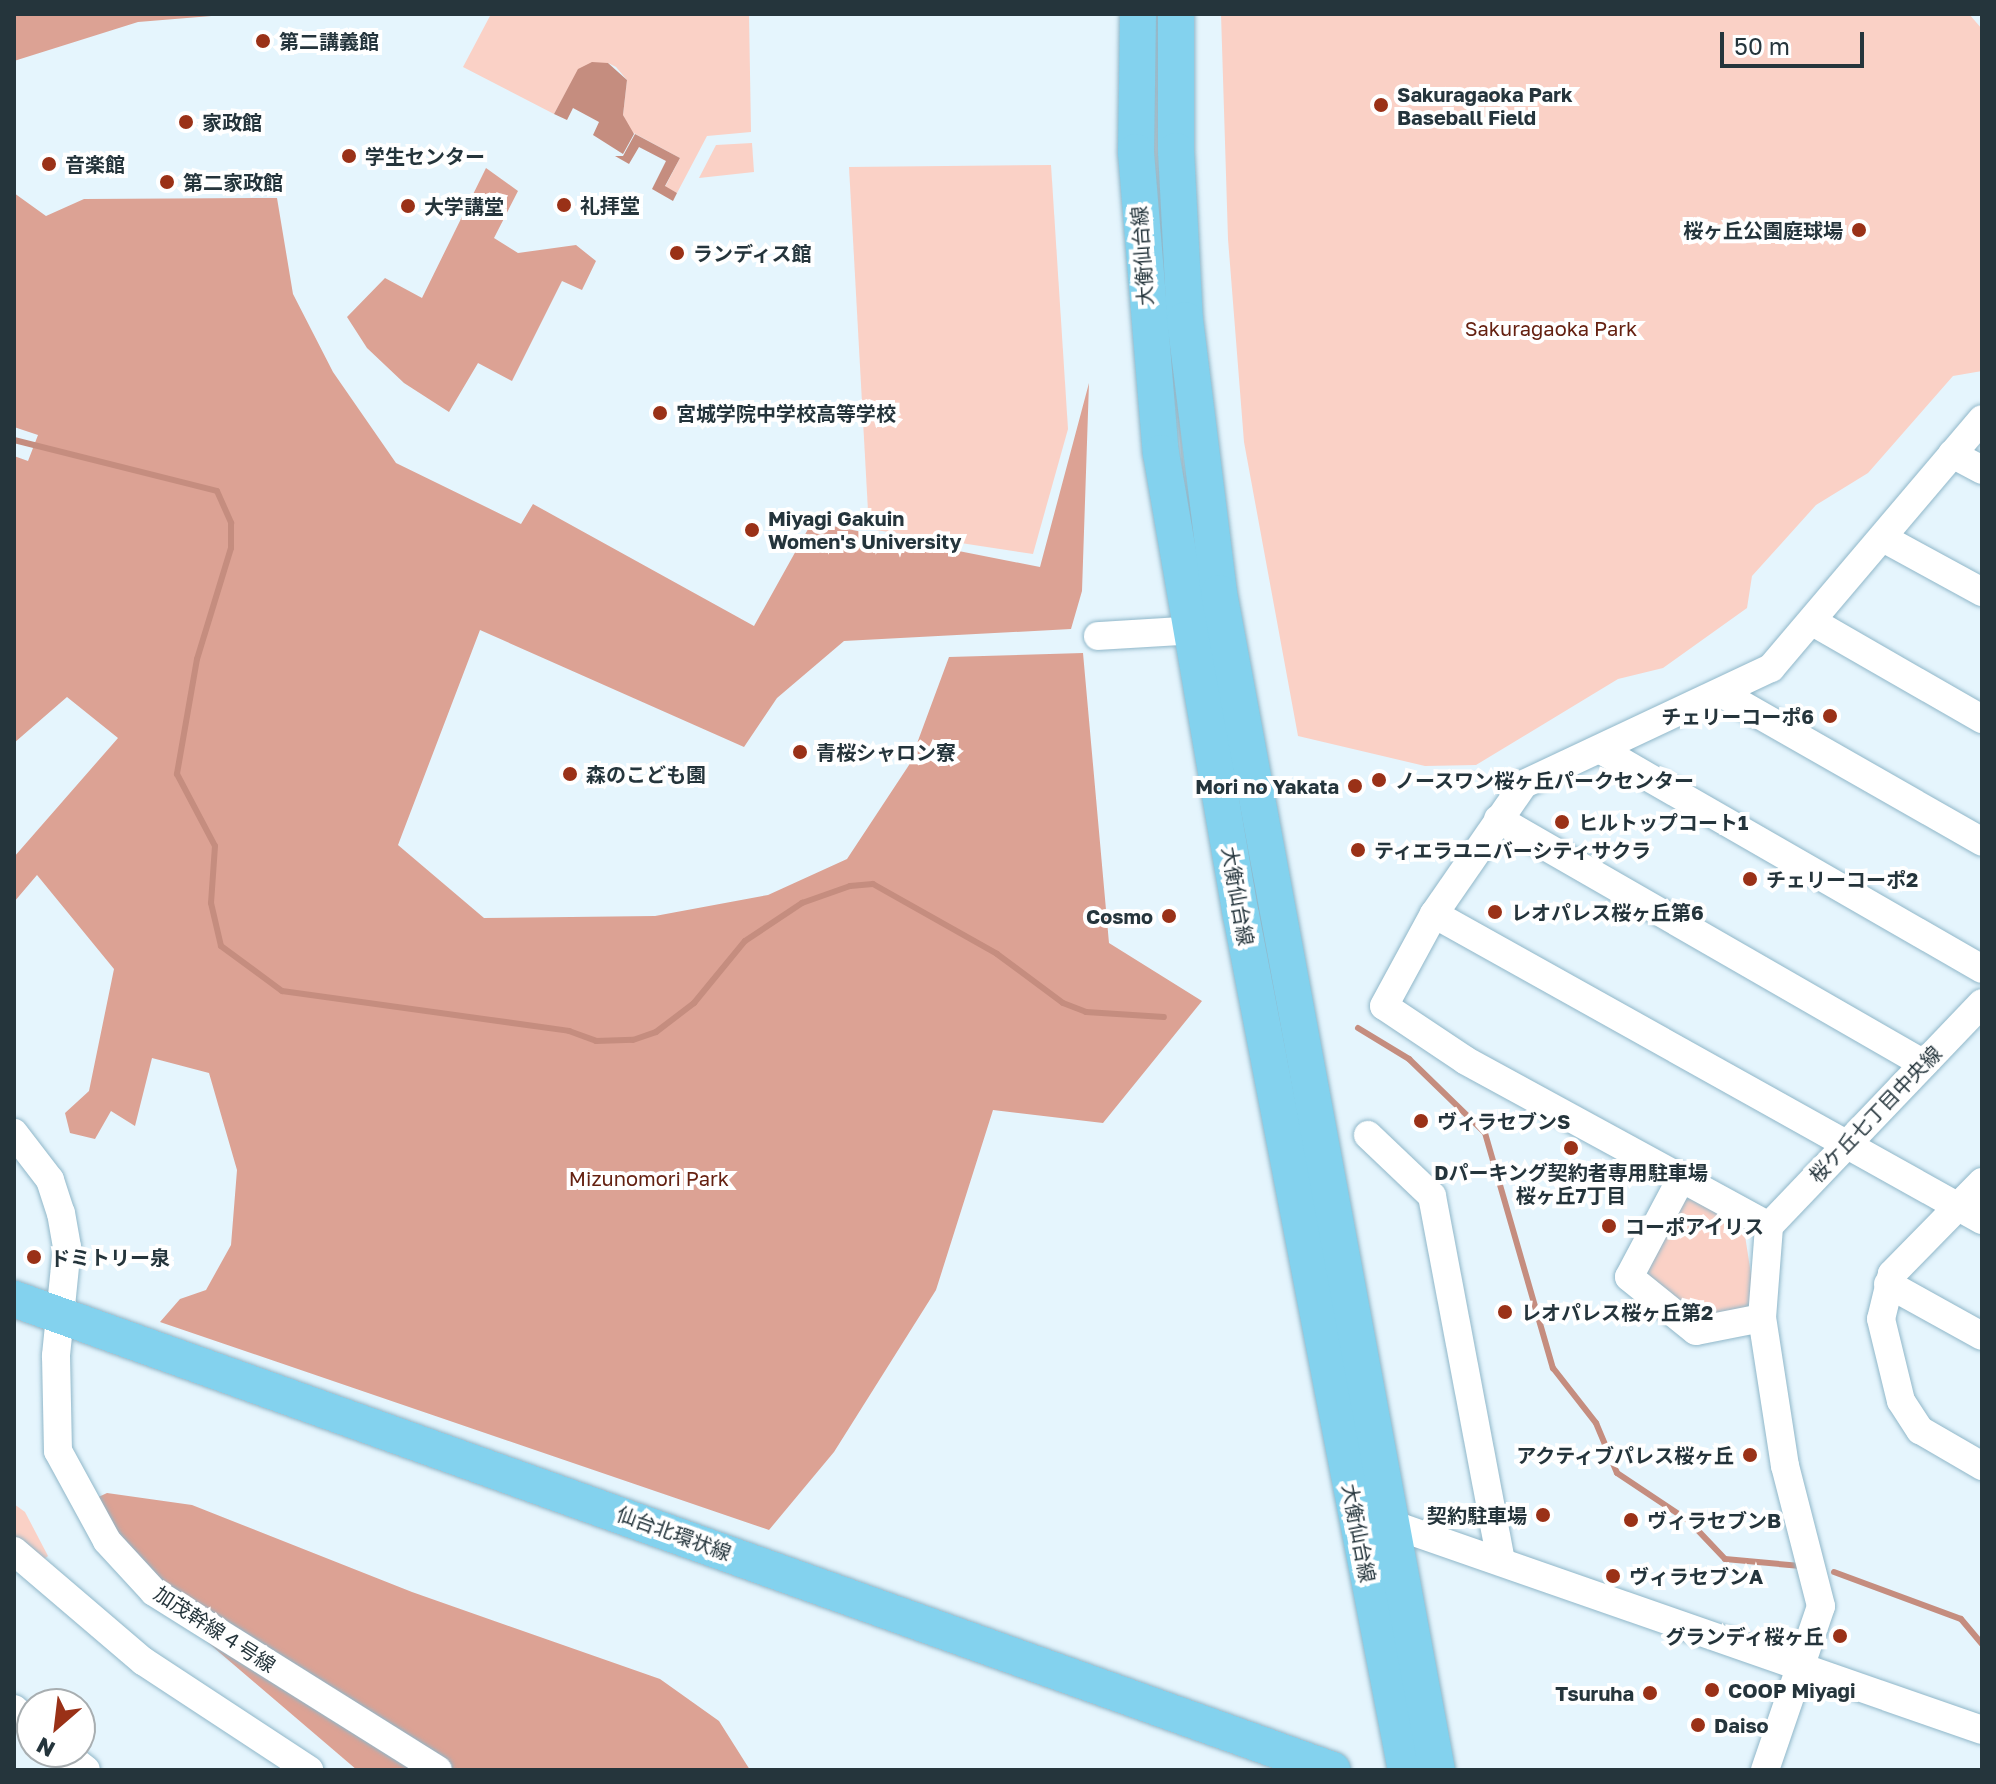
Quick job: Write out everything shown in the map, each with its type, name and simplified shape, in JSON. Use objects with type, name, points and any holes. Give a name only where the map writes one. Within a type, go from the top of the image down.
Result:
[{"type":"main road","name":"大衡仙台線","points":[[1138,14],[1136,152],[1143,275],[1161,453],[1207,630],[1391,1524],[1437,1770]]},
{"type":"main road","name":"大衡仙台線","points":[[1176,14],[1176,165],[1207,630],[1406,1770]]},
{"type":"main road","name":"仙台北環状線","points":[[14,1299],[59,1325],[1270,1770]]},
{"type":"main road","name":"仙台北環状線","points":[[14,1321],[59,1325],[1332,1770]]},
{"type":"street","points":[[1765,1770],[1821,1606],[1785,1466],[1762,1318],[1769,1226],[1465,1060],[1384,1006],[1434,914],[1524,784],[1603,751],[1771,668],[1982,419]]},
{"type":"street","points":[[1952,454],[1982,470]]},
{"type":"street","points":[[1883,538],[1982,592]]},
{"type":"street","points":[[1813,622],[1982,719]]},
{"type":"street","points":[[1098,636],[1207,630]]},
{"type":"street","points":[[1723,694],[1982,842]]},
{"type":"street","points":[[1603,751],[1982,969]]},
{"type":"street","points":[[1498,819],[1924,1064]]},
{"type":"street","points":[[1434,914],[1970,1214]]},
{"type":"street","name":"桜ケ丘七丁目中央線","points":[[1769,1226],[1982,1003]]},
{"type":"street","name":"加茂幹線４号線","points":[[14,1133],[50,1180],[61,1213],[67,1247],[59,1325],[58,1451],[107,1541],[154,1592],[438,1770]]},
{"type":"street","points":[[1368,1135],[1432,1196],[1501,1560]]},
{"type":"street","points":[[1682,1177],[1629,1277],[1696,1331],[1762,1318]]},
{"type":"street","points":[[1982,1182],[1970,1214],[1888,1284],[1881,1319],[1901,1401],[1920,1430],[1982,1466]]},
{"type":"street","points":[[1888,1284],[1982,1336]]},
{"type":"street","points":[[1391,1524],[1982,1730]]},
{"type":"street","points":[[14,1551],[143,1661],[309,1770]]},
{"type":"green space","points":[[14,14],[236,14],[138,22],[14,61]]},
{"type":"green space","points":[[491,14],[749,14],[751,132],[707,136],[677,193],[665,187],[680,158],[630,131],[623,115],[627,80],[616,67],[608,63],[579,69],[554,114],[463,67]]},
{"type":"green space","points":[[1152,14],[1161,14],[1161,160],[1187,516],[1153,159]]},
{"type":"green space","name":"Sakuragaoka Park","points":[[1221,14],[1969,14],[1982,29],[1982,371],[1953,376],[1868,473],[1816,505],[1752,576],[1747,608],[1663,668],[1618,679],[1476,765],[1425,766],[1298,736],[1244,442],[1228,239]]},
{"type":"green space","points":[[752,143],[754,172],[699,178],[716,145]]},
{"type":"green space","points":[[1051,165],[1068,429],[1033,554],[869,529],[849,167]]},
{"type":"green space","points":[[486,168],[518,191],[494,238],[518,253],[576,245],[596,261],[582,290],[562,281],[512,381],[478,363],[449,412],[404,383],[367,348],[347,317],[385,278],[422,298]]},
{"type":"green space","name":"Mizunomori Park","points":[[14,193],[46,216],[84,199],[277,198],[293,294],[333,372],[396,463],[521,524],[533,504],[754,626],[812,522],[1040,567],[1089,383],[1082,591],[1071,629],[844,641],[777,698],[744,747],[480,630],[398,845],[484,918],[655,916],[768,895],[847,859],[909,765],[949,657],[1083,653],[1109,943],[1202,1001],[1103,1123],[993,1110],[936,1290],[834,1452],[769,1530],[160,1322],[180,1299],[206,1290],[231,1245],[237,1170],[209,1073],[152,1058],[135,1126],[111,1111],[95,1139],[70,1133],[65,1113],[89,1091],[114,969],[37,875],[14,902],[14,857],[118,738],[67,697],[14,743],[14,456],[28,461],[38,435],[14,427]]},
{"type":"green space","points":[[1693,1196],[1743,1223],[1756,1306],[1700,1321],[1648,1281],[1643,1268],[1680,1202]]},
{"type":"green space","points":[[107,1493],[192,1505],[412,1592],[660,1679],[719,1721],[750,1770],[357,1770],[185,1623],[92,1500]]},
{"type":"green space","points":[[14,1504],[25,1512],[48,1556],[43,1560],[14,1537]]},
{"type":"shaded area","points":[[592,62],[608,63],[627,80],[623,115],[634,134],[623,154],[593,135],[599,122],[573,108],[567,120],[554,114],[578,69]]},
{"type":"shaded area","points":[[635,134],[680,158],[665,186],[677,193],[673,201],[652,189],[666,161],[639,147],[629,164],[615,156],[623,156]]},
{"type":"waterway","points":[[14,440],[217,491],[231,523],[231,548],[197,659],[177,774],[215,846],[211,903],[221,946],[282,991],[569,1031],[596,1041],[633,1040],[656,1032],[694,1003],[745,941],[802,903],[850,886],[873,884],[997,954],[1063,1003],[1086,1012],[1164,1017]]},
{"type":"waterway","points":[[1358,1028],[1409,1059],[1485,1133],[1553,1368],[1596,1423],[1617,1473],[1689,1521],[1725,1559],[1801,1566]]},
{"type":"waterway","points":[[1834,1572],[1961,1619],[1982,1644]]},
{"type":"place","name":"第二講義館","points":[[263,41]]},
{"type":"place","name":"Sakuragaoka Park Baseball Field","points":[[1381,105]]},
{"type":"place","name":"家政館","points":[[186,122]]},
{"type":"place","name":"学生センター","points":[[349,156]]},
{"type":"place","name":"音楽館","points":[[49,164]]},
{"type":"place","name":"第二家政館","points":[[167,182]]},
{"type":"place","name":"礼拝堂","points":[[564,205]]},
{"type":"place","name":"大学講堂","points":[[408,206]]},
{"type":"place","name":"桜ヶ丘公園庭球場","points":[[1859,230]]},
{"type":"place","name":"ランディス館","points":[[677,253]]},
{"type":"place","name":"宮城学院中学校高等学校","points":[[660,413]]},
{"type":"place","name":"Miyagi Gakuin Women's University","points":[[752,530]]},
{"type":"place","name":"チェリーコーポ6","points":[[1830,716]]},
{"type":"place","name":"青桜シャロン寮","points":[[800,752]]},
{"type":"place","name":"森のこども園","points":[[570,774]]},
{"type":"place","name":"ノースワン桜ヶ丘パークセンター","points":[[1379,780]]},
{"type":"place","name":"Mori no Yakata","points":[[1355,786]]},
{"type":"place","name":"ヒルトップコート1","points":[[1562,822]]},
{"type":"place","name":"ティエラユニバーシティサクラ","points":[[1358,850]]},
{"type":"place","name":"チェリーコーポ2","points":[[1750,879]]},
{"type":"place","name":"レオパレス桜ヶ丘第6","points":[[1495,912]]},
{"type":"place","name":"Cosmo","points":[[1169,916]]},
{"type":"place","name":"ヴィラセブンS","points":[[1421,1121]]},
{"type":"place","name":"Dパーキング契約者専用駐車場 桜ヶ丘7丁目","points":[[1571,1148]]},
{"type":"place","name":"コーポアイリス","points":[[1609,1226]]},
{"type":"place","name":"ドミトリー泉","points":[[34,1257]]},
{"type":"place","name":"レオパレス桜ヶ丘第2","points":[[1505,1312]]},
{"type":"place","name":"アクティブパレス桜ヶ丘","points":[[1750,1455]]},
{"type":"place","name":"契約駐車場","points":[[1543,1515]]},
{"type":"place","name":"ヴィラセブンB","points":[[1631,1520]]},
{"type":"place","name":"ヴィラセブンA","points":[[1613,1576]]},
{"type":"place","name":"グランディ桜ヶ丘","points":[[1840,1636]]},
{"type":"place","name":"COOP Miyagi","points":[[1712,1690]]},
{"type":"place","name":"Tsuruha","points":[[1650,1693]]},
{"type":"place","name":"Daiso","points":[[1698,1725]]}]
